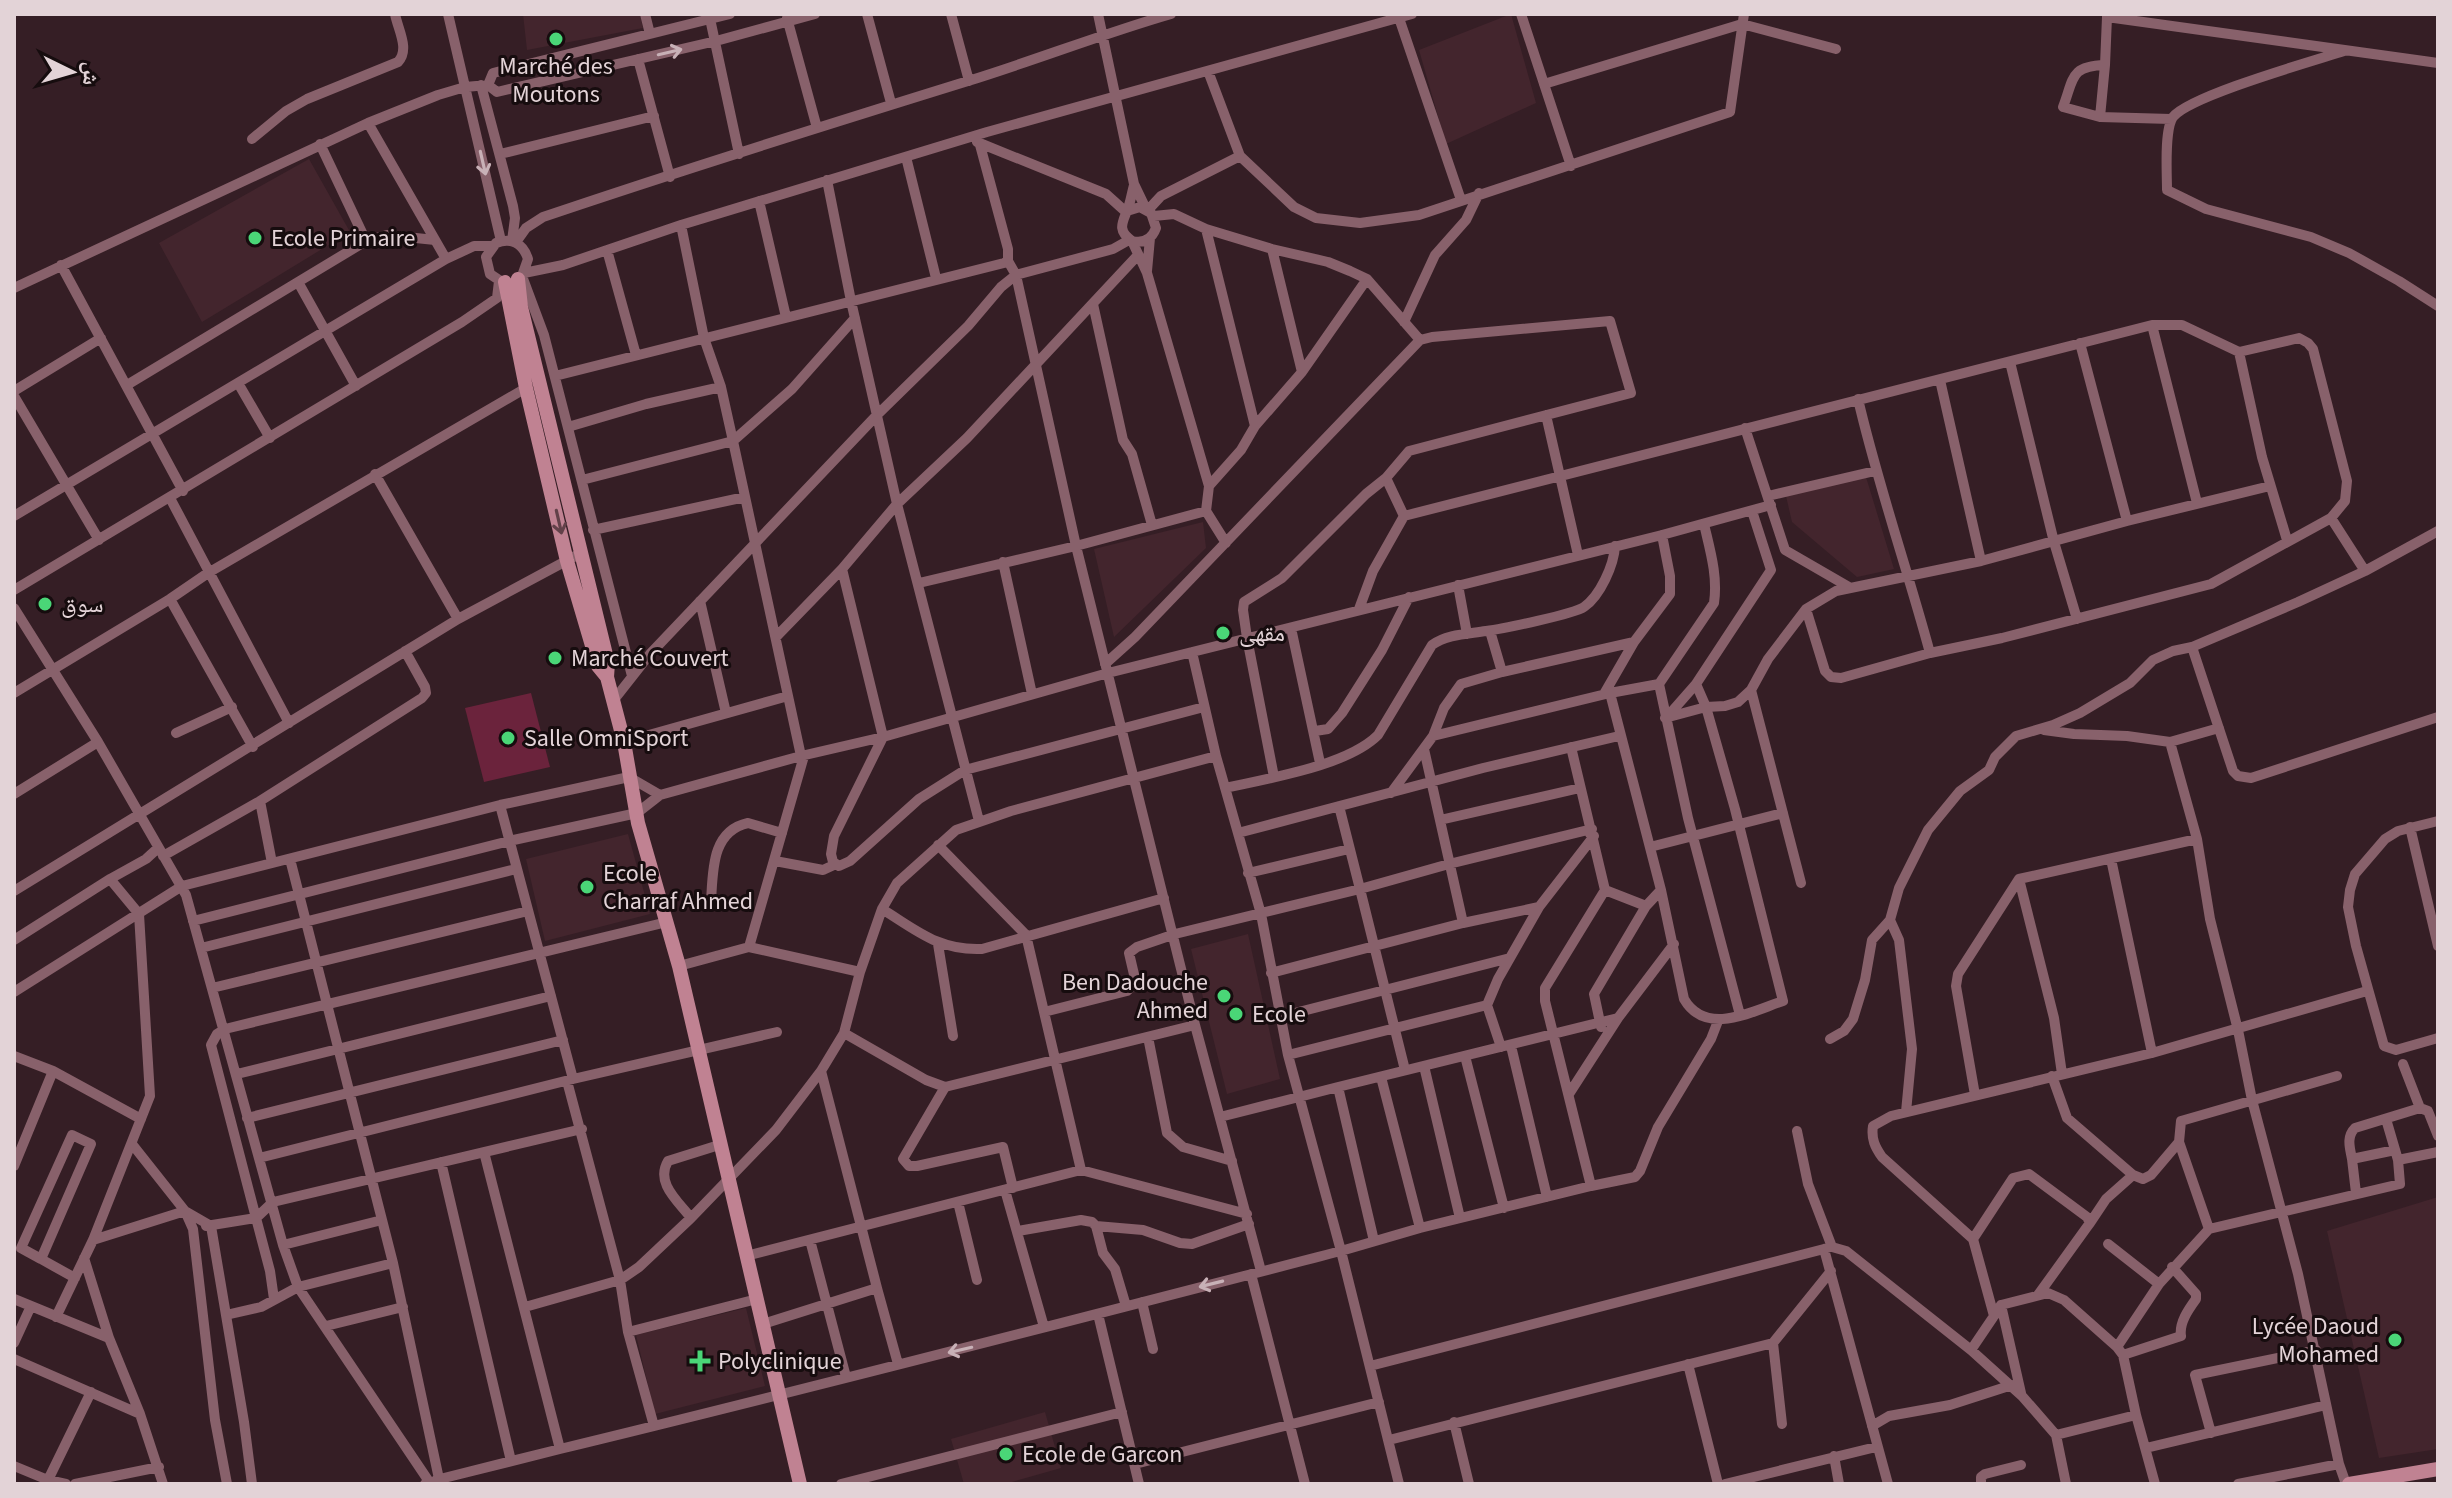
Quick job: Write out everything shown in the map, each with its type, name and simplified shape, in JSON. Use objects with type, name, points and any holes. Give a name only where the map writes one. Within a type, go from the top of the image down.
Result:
[{"type":"street","points":[[252,139],[286,111],[307,99],[398,62],[403,57],[404,47],[395,14]]},
{"type":"street","points":[[448,14],[501,242]]},
{"type":"street","points":[[645,14],[650,34]]},
{"type":"street","points":[[730,14],[710,16],[493,73],[484,85],[515,218],[487,269],[514,278],[563,265],[827,180],[976,141],[1114,98],[1412,14]]},
{"type":"street","points":[[14,288],[320,144],[465,87],[484,85],[497,92],[716,41],[786,17],[815,14]]},
{"type":"street","points":[[867,14],[891,103]]},
{"type":"street","points":[[951,14],[969,81]]},
{"type":"street","points":[[1098,14],[1134,184],[1156,228],[1150,238],[1147,273]]},
{"type":"street","points":[[501,242],[543,217],[891,103],[969,81],[1104,33],[1171,14]]},
{"type":"street","points":[[1521,14],[1571,166]]},
{"type":"street","points":[[710,16],[739,154]]},
{"type":"street","points":[[2100,117],[2108,16],[2438,63]]},
{"type":"street","points":[[786,17],[817,128]]},
{"type":"street","points":[[1399,18],[1461,200]]},
{"type":"street","points":[[1208,71],[1240,156],[1294,207],[1316,218],[1360,223],[1419,215],[1730,112],[1743,19]]},
{"type":"street","points":[[1544,84],[1743,19],[1836,49]]},
{"type":"street","points":[[2105,65],[2085,66],[2079,70],[2063,107],[2100,117],[2171,119],[2191,105],[2220,93],[2344,51]]},
{"type":"street","points":[[638,59],[670,177]]},
{"type":"street","points":[[500,154],[654,116]]},
{"type":"street","points":[[2171,119],[2167,190],[2206,209],[2311,237],[2349,253],[2438,306]]},
{"type":"street","points":[[368,123],[446,259]]},
{"type":"street","points":[[976,141],[1106,194],[1126,212]]},
{"type":"street","points":[[976,141],[1008,249],[1008,261],[1016,275],[1076,546],[1175,934],[1195,1025],[1248,1219],[1256,1273],[1305,1484]]},
{"type":"street","points":[[320,144],[366,241]]},
{"type":"street","points":[[1149,211],[1161,196],[1240,156]]},
{"type":"street","points":[[906,157],[936,278]]},
{"type":"street","points":[[827,180],[897,504],[979,821]]},
{"type":"street","points":[[1134,184],[1121,227],[1147,273],[1209,486],[1206,511],[1226,543]]},
{"type":"street","points":[[1404,322],[1435,255],[1466,220],[1479,193]]},
{"type":"street","points":[[759,201],[786,317]]},
{"type":"street","points":[[1126,212],[1133,208],[1174,214],[1206,229],[1328,262],[1367,279],[1420,340]]},
{"type":"street","points":[[681,225],[704,338],[721,387],[803,756],[749,947]]},
{"type":"street","points":[[1206,229],[1255,426]]},
{"type":"street","points":[[127,385],[366,241],[387,235],[435,240]]},
{"type":"street","points":[[613,701],[650,654],[877,415],[968,326],[1001,287],[1016,275],[1113,249],[1130,240],[1145,241],[1150,238]]},
{"type":"street","points":[[14,516],[446,259],[474,246],[501,242],[522,246],[528,259],[493,302],[14,590]]},
{"type":"street","points":[[1272,249],[1302,372]]},
{"type":"street","points":[[607,250],[636,355]]},
{"type":"street","points":[[776,637],[842,569],[897,504],[967,438],[1138,255]]},
{"type":"street","points":[[555,376],[1008,261]]},
{"type":"street","points":[[61,265],[183,491]]},
{"type":"street","points":[[514,278],[544,335],[632,676]]},
{"type":"street","points":[[514,278],[526,388],[559,494]]},
{"type":"street","points":[[514,278],[573,557],[608,663],[607,677],[624,742],[637,813],[679,966],[800,1484]]},
{"type":"street","points":[[1209,486],[1302,372],[1367,279]]},
{"type":"street","points":[[298,282],[356,386]]},
{"type":"street","points":[[1093,304],[1123,440],[1132,454],[1152,525]]},
{"type":"street","points":[[582,480],[733,441],[792,389],[855,318]]},
{"type":"street","points":[[1107,669],[1420,340],[1610,321],[1631,393],[1409,451],[1386,478],[1282,578],[1244,602],[1247,638],[1274,777]]},
{"type":"street","points":[[2152,325],[2197,503]]},
{"type":"street","points":[[1359,609],[1373,571],[1404,516],[2152,325],[2182,325],[2239,352],[2299,338],[2313,349],[2347,481],[2345,501],[2331,518],[2211,584],[1841,678],[1831,677],[1825,671],[1806,609]]},
{"type":"street","points":[[99,540],[14,393],[101,338]]},
{"type":"street","points":[[2080,343],[2127,521]]},
{"type":"street","points":[[2239,352],[2270,486],[2287,540]]},
{"type":"street","points":[[2010,362],[2054,542],[2077,619]]},
{"type":"street","points":[[1940,380],[1981,561]]},
{"type":"street","points":[[238,383],[270,438]]},
{"type":"street","points":[[568,427],[646,404],[721,387]]},
{"type":"street","points":[[14,693],[208,573],[526,388]]},
{"type":"street","points":[[1858,399],[1875,471],[1909,575],[1930,653]]},
{"type":"street","points":[[1546,415],[1578,555]]},
{"type":"street","points":[[1745,428],[1785,550],[1849,587]]},
{"type":"street","points":[[193,921],[509,841],[637,813],[660,795],[883,737],[1107,669],[1192,652],[1662,535],[1752,511],[1770,501],[1875,471]]},
{"type":"street","points":[[375,474],[458,619]]},
{"type":"street","points":[[1386,478],[1404,516]]},
{"type":"street","points":[[1665,718],[1706,707],[1732,705],[1751,690],[1768,659],[1806,609],[1820,599],[1849,587],[1981,561],[2270,486]]},
{"type":"street","points":[[593,530],[745,497]]},
{"type":"street","points":[[170,498],[289,723]]},
{"type":"street","points":[[919,583],[1206,511]]},
{"type":"street","points":[[1752,511],[1771,570]]},
{"type":"street","points":[[2331,518],[2365,571]]},
{"type":"street","points":[[1704,524],[1714,572],[1714,603],[1659,684],[1693,837],[1740,1015]]},
{"type":"street","points":[[2055,729],[2117,691],[2163,655],[2226,634],[2365,571],[2438,531]]},
{"type":"street","points":[[1662,535],[1671,581],[1670,594],[1634,642],[1607,693],[1661,890],[1684,999],[1702,1016],[1718,1021],[1783,1001],[1739,826],[1706,707],[1696,684]]},
{"type":"street","points":[[1225,788],[1342,758],[1368,745],[1378,735],[1432,645],[1440,640],[1584,607],[1608,575],[1615,546]]},
{"type":"street","points":[[1665,718],[1696,684],[1785,550]]},
{"type":"street","points":[[14,890],[253,747],[458,619],[573,557]]},
{"type":"street","points":[[1003,562],[1032,694]]},
{"type":"street","points":[[836,864],[831,854],[834,836],[883,737],[842,569]]},
{"type":"street","points":[[1458,585],[1467,634]]},
{"type":"street","points":[[1315,731],[1328,729],[1342,713],[1394,630],[1409,597]]},
{"type":"street","points":[[170,599],[253,747]]},
{"type":"street","points":[[700,601],[726,713]]},
{"type":"street","points":[[14,608],[98,742],[182,886],[225,1029],[283,1245],[298,1287],[431,1482]]},
{"type":"street","points":[[1291,628],[1320,763]]},
{"type":"street","points":[[1490,631],[1502,672]]},
{"type":"street","points":[[1391,793],[1433,736],[1444,708],[1461,684],[1634,642]]},
{"type":"street","points":[[2192,647],[2233,771],[2238,776],[2251,778],[2438,717]]},
{"type":"street","points":[[14,940],[110,879],[260,801],[422,698],[426,693],[425,687],[405,651]]},
{"type":"street","points":[[1192,652],[1216,756],[1261,914],[1279,1017],[1298,1096],[1341,1251],[1399,1484]]},
{"type":"street","points":[[1433,736],[1607,693],[1659,684]]},
{"type":"street","points":[[1751,690],[1801,883]]},
{"type":"street","points":[[624,742],[788,696]]},
{"type":"street","points":[[176,733],[232,707]]},
{"type":"street","points":[[775,861],[823,870],[836,864],[842,866],[919,799],[965,770],[1204,707]]},
{"type":"street","points":[[1830,1039],[1844,1031],[1853,1019],[1865,980],[1872,940],[1890,920],[1899,888],[1935,820],[1960,791],[1989,770],[2006,744],[2016,736],[2038,728],[2170,742],[2219,728]]},
{"type":"street","points":[[1238,833],[1619,736]]},
{"type":"street","points":[[14,794],[98,742]]},
{"type":"street","points":[[2170,742],[2197,839],[2210,919],[2252,1100],[2316,1350],[2339,1464],[2347,1484],[2417,1479],[2438,1469]]},
{"type":"street","points":[[1571,747],[1605,890],[1545,988],[1545,1001],[1591,1186]]},
{"type":"street","points":[[1424,749],[1463,923]]},
{"type":"street","points":[[525,1307],[620,1280],[639,1267],[776,1130],[821,1071],[844,1033],[860,972],[882,909],[897,883],[956,830],[1216,756]]},
{"type":"street","points":[[14,992],[182,886],[500,805],[629,777],[660,795]]},
{"type":"street","points":[[1440,820],[1580,788]]},
{"type":"street","points":[[260,801],[272,863]]},
{"type":"street","points":[[500,805],[563,1040],[570,1080],[620,1280],[628,1332],[654,1426]]},
{"type":"street","points":[[1339,806],[1405,1070]]},
{"type":"street","points":[[1650,847],[1783,813]]},
{"type":"street","points":[[2438,821],[2398,831],[2385,839],[2355,874],[2348,907],[2367,991],[2384,1046],[2396,1050],[2438,1038]]},
{"type":"street","points":[[711,902],[717,848],[732,831],[748,823],[782,833]]},
{"type":"street","points":[[2410,827],[2438,946]]},
{"type":"street","points":[[1044,1012],[1127,991],[1136,983],[1129,953],[1137,947],[1175,934],[1449,864],[1590,832]]},
{"type":"street","points":[[1288,1055],[1487,1005],[1539,907],[1590,832]]},
{"type":"street","points":[[1975,1095],[1956,986],[1958,974],[2019,879],[2197,839]]},
{"type":"street","points":[[938,845],[1026,935],[1081,1170]]},
{"type":"street","points":[[1248,873],[1349,849]]},
{"type":"street","points":[[290,859],[403,1307],[431,1482]]},
{"type":"street","points":[[2111,859],[2152,1053]]},
{"type":"street","points":[[201,948],[516,869]]},
{"type":"street","points":[[56,1317],[93,1240],[150,1096],[139,914],[110,879]]},
{"type":"street","points":[[2019,879],[2054,1018],[2057,1075],[2067,1118],[2133,1175],[2143,1179],[2151,1175],[2179,1142]]},
{"type":"street","points":[[1605,890],[1646,906]]},
{"type":"street","points":[[1604,1040],[1594,994],[1646,906],[1661,890]]},
{"type":"street","points":[[882,909],[938,944],[982,949],[1164,898]]},
{"type":"street","points":[[1271,973],[1463,923],[1539,907]]},
{"type":"street","points":[[212,988],[528,911]]},
{"type":"street","points":[[1890,920],[1899,940],[1912,1049],[1906,1112]]},
{"type":"street","points":[[274,1299],[270,1271],[211,1045],[217,1034],[225,1029],[667,922]]},
{"type":"street","points":[[938,944],[953,1036]]},
{"type":"street","points":[[1569,1094],[1618,1018],[1674,944]]},
{"type":"street","points":[[679,966],[749,947],[860,972]]},
{"type":"street","points":[[1279,1017],[1510,958]]},
{"type":"street","points":[[1994,1316],[1973,1239],[1882,1157],[1871,1136],[1873,1126],[1906,1112],[2152,1053],[2367,991]]},
{"type":"street","points":[[237,1074],[551,996]]},
{"type":"street","points":[[1487,1005],[1506,1046],[1547,1197]]},
{"type":"street","points":[[1220,1117],[1618,1018]]},
{"type":"street","points":[[431,1482],[1098,1314],[1420,1228],[1635,1177],[1658,1127],[1711,1039],[1718,1021]]},
{"type":"street","points":[[844,1033],[926,1080],[945,1087],[1195,1025]]},
{"type":"street","points":[[259,1158],[777,1032]]},
{"type":"street","points":[[1148,1037],[1167,1133],[1192,1152],[1232,1161]]},
{"type":"street","points":[[247,1118],[563,1040]]},
{"type":"street","points":[[14,1056],[53,1071],[141,1119]]},
{"type":"street","points":[[1465,1056],[1504,1208]]},
{"type":"street","points":[[2403,1064],[2420,1108]]},
{"type":"street","points":[[1424,1066],[1460,1218]]},
{"type":"street","points":[[14,1166],[53,1071]]},
{"type":"street","points":[[821,1071],[898,1364]]},
{"type":"street","points":[[2209,1229],[2179,1142],[2181,1121],[2337,1076]]},
{"type":"street","points":[[1381,1077],[1420,1228]]},
{"type":"street","points":[[945,1087],[903,1159],[909,1166],[917,1166],[1003,1147],[1018,1231],[1044,1327]]},
{"type":"street","points":[[1338,1087],[1374,1241]]},
{"type":"street","points":[[2356,1193],[2350,1133],[2355,1128],[2420,1108],[2428,1111],[2438,1136]]},
{"type":"street","points":[[2120,1351],[2159,1284],[2209,1229],[2400,1184],[2386,1119]]},
{"type":"street","points":[[193,1229],[256,1218],[273,1202],[582,1129]]},
{"type":"street","points":[[1797,1131],[1808,1184],[1828,1248],[1831,1271],[1888,1484]]},
{"type":"street","points":[[41,1259],[91,1144],[72,1135],[21,1248],[75,1278]]},
{"type":"street","points":[[132,1144],[185,1211],[193,1229],[215,1420],[227,1484]]},
{"type":"street","points":[[691,1218],[666,1184],[663,1169],[668,1161],[719,1145]]},
{"type":"street","points":[[484,1152],[560,1449]]},
{"type":"street","points":[[2352,1159],[2438,1152]]},
{"type":"street","points":[[441,1162],[511,1461]]},
{"type":"street","points":[[746,1256],[1081,1170],[1248,1219]]},
{"type":"street","points":[[1973,1239],[2013,1178],[2024,1173],[2087,1217],[2090,1223]]},
{"type":"street","points":[[2038,1295],[2106,1199],[2133,1175]]},
{"type":"street","points":[[958,1202],[977,1280]]},
{"type":"street","points":[[93,1240],[185,1211],[211,1226]]},
{"type":"street","points":[[1018,1231],[1086,1220],[1096,1226],[1143,1230],[1192,1244],[1248,1219]]},
{"type":"street","points":[[283,1245],[382,1220]]},
{"type":"street","points":[[211,1226],[252,1484]]},
{"type":"street","points":[[1096,1226],[1103,1253],[1115,1269],[1126,1306]]},
{"type":"street","points":[[810,1240],[846,1377]]},
{"type":"street","points":[[2108,1244],[2159,1284]]},
{"type":"street","points":[[1370,1366],[1828,1248],[1846,1251],[2012,1385],[2056,1435],[2066,1484]]},
{"type":"street","points":[[84,1258],[109,1338],[140,1414],[163,1484]]},
{"type":"street","points":[[226,1315],[261,1307],[298,1287],[393,1263]]},
{"type":"street","points":[[2120,1351],[2181,1336],[2183,1321],[2196,1294],[2172,1267]]},
{"type":"street","points":[[1389,1440],[1773,1343],[1831,1271]]},
{"type":"street","points":[[763,1324],[877,1288]]},
{"type":"street","points":[[1971,1350],[2001,1305],[2048,1293],[2057,1296],[2120,1351],[2155,1484]]},
{"type":"street","points":[[14,1299],[109,1338]]},
{"type":"street","points":[[628,1332],[757,1299]]},
{"type":"street","points":[[1142,1302],[1153,1349]]},
{"type":"street","points":[[2001,1305],[2022,1396]]},
{"type":"street","points":[[14,1343],[31,1306]]},
{"type":"street","points":[[326,1326],[403,1307]]},
{"type":"street","points":[[1098,1314],[1139,1484]]},
{"type":"street","points":[[1773,1343],[1782,1424]]},
{"type":"street","points":[[2211,1433],[2195,1375],[2316,1350]]},
{"type":"street","points":[[14,1359],[140,1414]]},
{"type":"street","points":[[1688,1364],[1718,1484]]},
{"type":"street","points":[[1872,1426],[1889,1416],[1950,1405],[2012,1385]]},
{"type":"street","points":[[48,1480],[91,1392]]},
{"type":"street","points":[[1135,1464],[1379,1402]]},
{"type":"street","points":[[2146,1448],[2326,1405]]},
{"type":"street","points":[[841,1484],[1122,1412]]},
{"type":"street","points":[[2056,1435],[2136,1415]]},
{"type":"street","points":[[1454,1422],[1469,1484]]},
{"type":"street","points":[[1725,1484],[1876,1447]]},
{"type":"street","points":[[1834,1456],[1839,1484]]},
{"type":"street","points":[[2238,1484],[2339,1464]]},
{"type":"street","points":[[1981,1484],[1981,1477],[1985,1474],[2021,1465]]},
{"type":"street","points":[[14,1466],[66,1484]]},
{"type":"street","points":[[75,1484],[159,1467]]},
{"type":"shaded area","name":"Marché des Moutons","points":[[523,14],[640,14],[643,28],[527,50]]},
{"type":"shaded area","points":[[1511,14],[1536,103],[1446,144],[1419,50]]},
{"type":"shaded area","name":"Ecole Primaire","points":[[309,159],[350,232],[202,322],[159,243]]},
{"type":"shaded area","points":[[1866,477],[1894,569],[1857,577],[1792,522],[1786,496]]},
{"type":"shaded area","points":[[1203,522],[1206,548],[1114,637],[1094,549]]},
{"type":"shaded area","name":"Salle OmniSport","points":[[531,693],[550,767],[484,782],[465,708]]},
{"type":"shaded area","name":"Ecole Charraf Ahmed","points":[[628,834],[650,914],[545,941],[526,859]]},
{"type":"shaded area","name":"Ecole","points":[[1248,934],[1280,1079],[1227,1094],[1191,949]]},
{"type":"shaded area","name":"Lycée Daoud Mohamed","points":[[2438,1197],[2438,1449],[2379,1458],[2327,1231]]},
{"type":"shaded area","name":"Polyclinique","points":[[746,1308],[765,1386],[655,1414],[636,1335]]},
{"type":"shaded area","name":"Ecole de Garcon","points":[[1045,1412],[1061,1468],[1005,1484],[964,1484],[951,1439]]},
{"type":"place","name":"Marché des Moutons","points":[[556,39]]},
{"type":"place","name":"Ecole Primaire","points":[[255,238]]},
{"type":"place","name":"سوق","points":[[45,604]]},
{"type":"place","name":"مقهى","points":[[1223,633]]},
{"type":"place","name":"Marché Couvert","points":[[555,658]]},
{"type":"place","name":"Salle OmniSport","points":[[508,738]]},
{"type":"place","name":"Ecole Charraf Ahmed","points":[[587,887]]},
{"type":"place","name":"Ben Dadouche Ahmed","points":[[1224,996]]},
{"type":"place","name":"Ecole","points":[[1236,1014]]},
{"type":"place","name":"Lycée Daoud Mohamed","points":[[2395,1340]]},
{"type":"place","name":"Polyclinique","points":[[700,1361]]},
{"type":"place","name":"Ecole de Garcon","points":[[1006,1454]]}]
